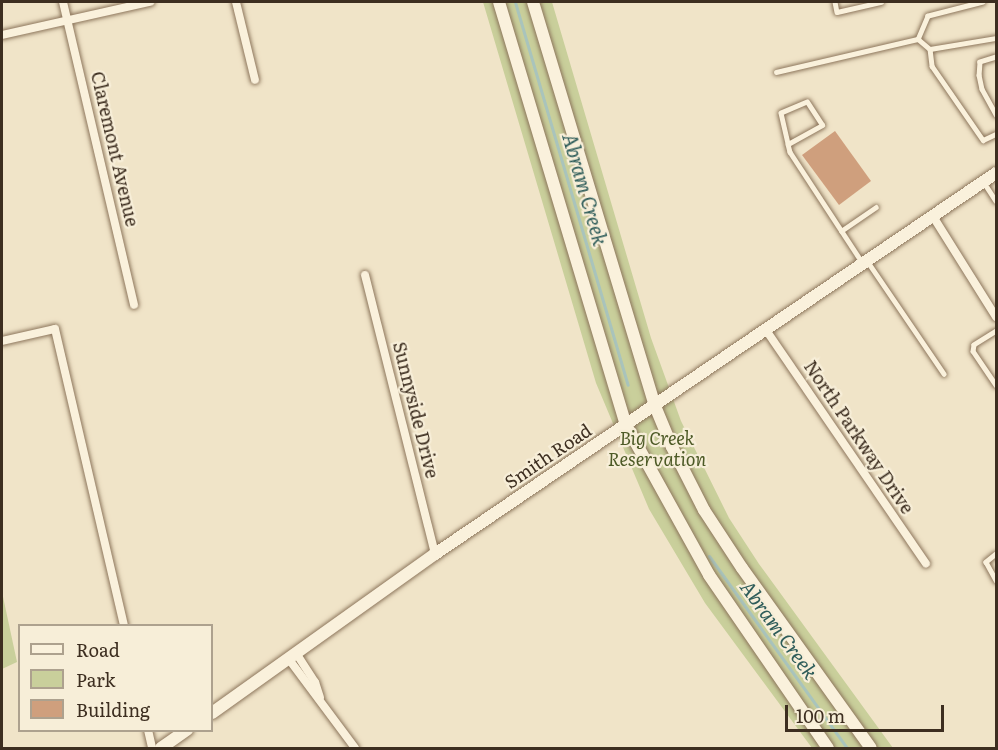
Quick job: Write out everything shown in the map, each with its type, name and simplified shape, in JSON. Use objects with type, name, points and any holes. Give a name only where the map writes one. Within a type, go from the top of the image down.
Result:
[{"type":"street","name":"Claremont Avenue","points":[[63,2],[134,305]]},
{"type":"street","points":[[2,34],[150,2]]},
{"type":"street","points":[[236,2],[255,80]]},
{"type":"street","points":[[499,2],[626,424],[709,575],[828,748]]},
{"type":"street","points":[[533,2],[655,406],[704,510],[871,748]]},
{"type":"street","name":"Smith Road","points":[[213,712],[435,554],[934,218],[996,173]]},
{"type":"street","points":[[934,218],[996,317]]},
{"type":"street","name":"Sunnyside Drive","points":[[365,275],[435,554]]},
{"type":"street","points":[[2,341],[55,329],[124,624]]},
{"type":"street","name":"North Parkway Drive","points":[[765,330],[926,564]]},
{"type":"street","points":[[292,655],[356,748]]},
{"type":"street","points":[[148,732],[152,748]]},
{"type":"street","points":[[161,748],[184,732]]},
{"type":"lane","points":[[835,2],[837,12],[881,2]]},
{"type":"lane","points":[[918,39],[928,16],[983,2]]},
{"type":"lane","points":[[930,49],[996,38]]},
{"type":"lane","points":[[918,39],[930,49],[932,66],[983,140],[996,134]]},
{"type":"lane","points":[[776,72],[918,39]]},
{"type":"lane","points":[[996,57],[980,62],[979,75],[982,89],[996,114]]},
{"type":"lane","points":[[788,144],[822,125],[807,102],[781,113],[788,144],[842,231],[944,374]]},
{"type":"lane","points":[[983,182],[996,201]]},
{"type":"lane","points":[[842,231],[876,207]]},
{"type":"lane","points":[[996,331],[974,345],[973,351],[996,385]]},
{"type":"lane","points":[[996,554],[986,562],[996,580]]},
{"type":"green space","name":"Big Creek Reservation","points":[[483,2],[552,2],[651,338],[681,421],[729,518],[759,564],[893,748],[812,748],[705,603],[649,509],[596,383]]},
{"type":"green space","points":[[2,592],[17,662],[2,669]]},
{"type":"building","points":[[835,131],[871,181],[839,205],[802,155]]},
{"type":"waterway","name":"Abram Creek","points":[[515,2],[628,385]]},
{"type":"waterway","name":"Abram Creek","points":[[709,556],[847,748]]}]
